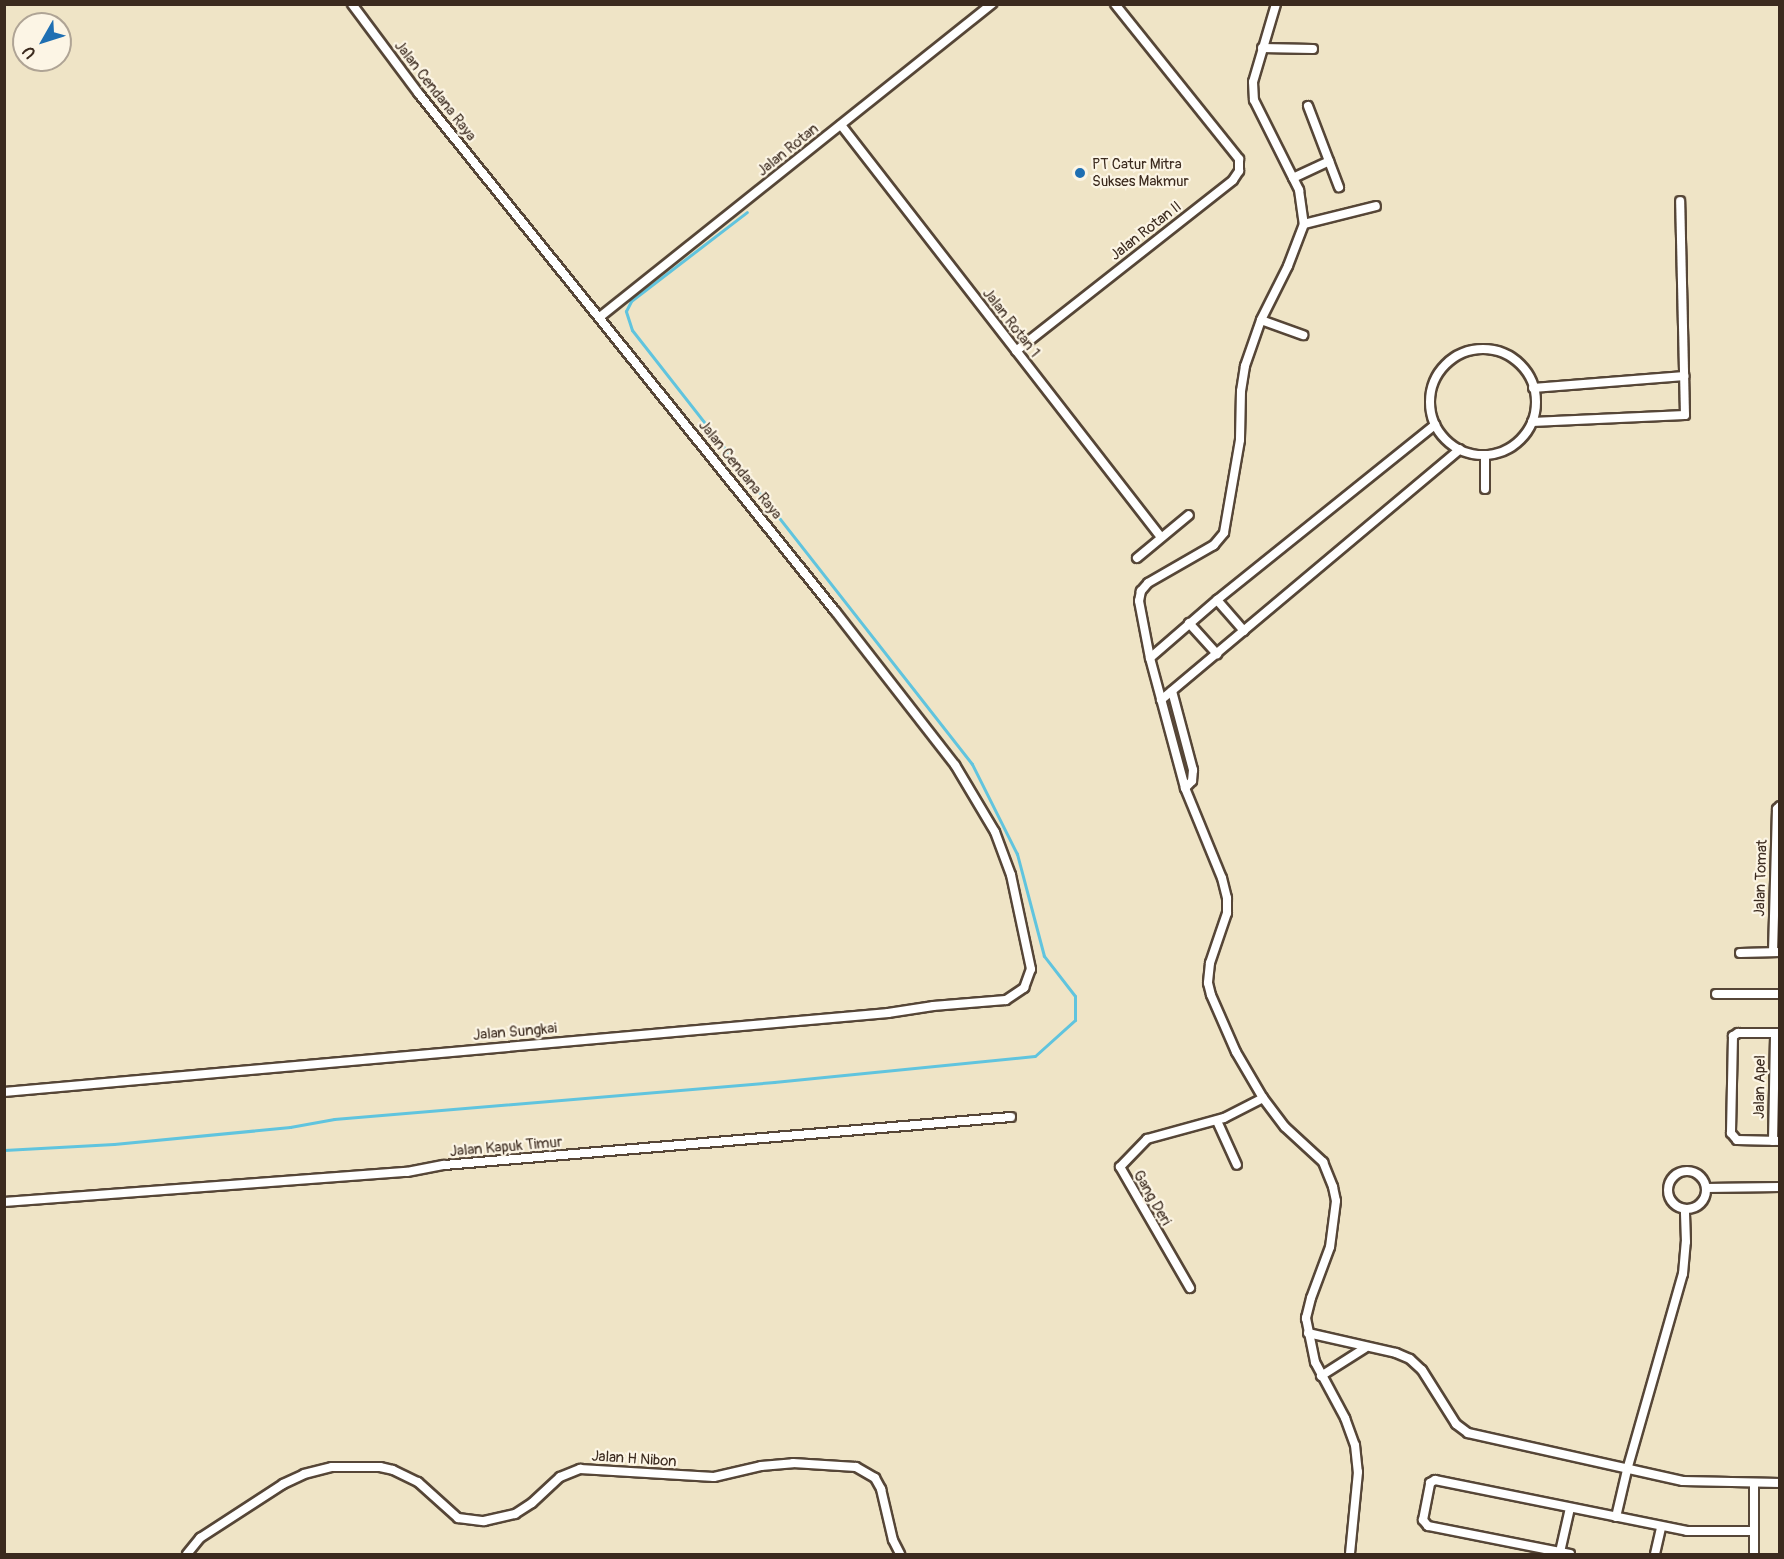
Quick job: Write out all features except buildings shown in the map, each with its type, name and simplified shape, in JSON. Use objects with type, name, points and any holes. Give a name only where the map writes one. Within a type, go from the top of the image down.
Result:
[{"type":"street","name":"Jalan Cendana Raya","points":[[351,4],[419,94],[835,611],[961,774],[995,832],[1011,875],[1031,969],[1024,988]]},
{"type":"street","name":"Jalan Rotan","points":[[600,317],[992,4]]},
{"type":"street","name":"Jalan Rotan II","points":[[1016,351],[1233,180],[1239,171],[1239,159],[1115,4]]},
{"type":"street","points":[[1276,4],[1253,82],[1254,100],[1293,178],[1302,202],[1304,224],[1288,266],[1261,320],[1243,378],[1240,440],[1224,533],[1215,545],[1152,580],[1141,591],[1140,615],[1185,788],[1222,878],[1227,898],[1227,914],[1210,963],[1208,983],[1236,1052],[1263,1098],[1285,1127],[1323,1162],[1336,1201],[1330,1247],[1308,1308],[1308,1333],[1322,1376],[1345,1418],[1355,1445],[1358,1472],[1350,1554]]},
{"type":"street","points":[[1262,48],[1313,49]]},
{"type":"street","points":[[1308,106],[1339,187]]},
{"type":"street","name":"Jalan Rotan 1","points":[[841,125],[1160,536]]},
{"type":"street","points":[[1293,178],[1329,161]]},
{"type":"street","points":[[1532,422],[1683,417],[1686,414],[1680,201]]},
{"type":"street","points":[[1304,224],[1376,206]]},
{"type":"street","points":[[1261,320],[1303,335]]},
{"type":"street","points":[[1490,350],[1506,355],[1526,372],[1533,387],[1535,405],[1532,422],[1523,437],[1510,448],[1485,455],[1460,449],[1445,439],[1435,425],[1430,399],[1434,382],[1443,368],[1464,353],[1490,350]]},
{"type":"street","points":[[1533,387],[1685,376]]},
{"type":"street","points":[[1150,658],[1217,600],[1435,425]]},
{"type":"street","points":[[1161,700],[1460,449]]},
{"type":"street","points":[[1485,455],[1485,489]]},
{"type":"street","points":[[1137,558],[1160,536],[1189,515]]},
{"type":"street","points":[[1217,600],[1244,631]]},
{"type":"street","points":[[1189,623],[1217,654]]},
{"type":"street","points":[[1173,691],[1193,770],[1192,781],[1185,788]]},
{"type":"street","name":"Jalan Tomat","points":[[1776,952],[1777,809],[1779,806]]},
{"type":"street","points":[[1740,953],[1776,952]]},
{"type":"street","name":"Jalan Sungkai","points":[[4,1092],[888,1013],[933,1006],[1006,1000],[1024,988]]},
{"type":"street","points":[[1716,994],[1779,994]]},
{"type":"street","points":[[1776,1141],[1734,1138],[1731,1133],[1733,1036],[1738,1033],[1777,1033]]},
{"type":"street","name":"Jalan Apel","points":[[1776,1141],[1777,1033]]},
{"type":"street","name":"Gang Deri","points":[[1190,1288],[1120,1167],[1147,1138],[1217,1121],[1263,1098]]},
{"type":"street","name":"Jalan Kapuk Timur","points":[[4,1202],[407,1172],[444,1165],[1011,1117]]},
{"type":"street","points":[[1217,1121],[1237,1165]]},
{"type":"street","points":[[1685,1172],[1694,1173],[1702,1179],[1706,1188],[1702,1202],[1694,1208],[1685,1209],[1672,1202],[1669,1193],[1670,1183],[1676,1175],[1685,1172]]},
{"type":"street","points":[[1706,1188],[1779,1187]]},
{"type":"street","points":[[1616,1517],[1627,1470],[1683,1274],[1686,1242],[1685,1209]]},
{"type":"street","points":[[1308,1333],[1365,1348],[1396,1353],[1417,1363],[1456,1424],[1468,1433],[1683,1481],[1779,1483]]},
{"type":"street","points":[[1322,1376],[1365,1348]]},
{"type":"street","name":"Jalan H Nibon","points":[[187,1554],[200,1538],[283,1484],[304,1474],[332,1467],[380,1467],[393,1470],[418,1482],[458,1518],[484,1521],[515,1514],[532,1503],[560,1477],[580,1469],[714,1477],[761,1466],[793,1463],[856,1467],[874,1478],[881,1489],[893,1540],[900,1554]]},
{"type":"street","points":[[1570,1554],[1428,1526],[1423,1520],[1430,1483],[1435,1480],[1661,1527],[1700,1532],[1754,1531]]},
{"type":"street","points":[[1754,1484],[1754,1554]]},
{"type":"street","points":[[1560,1552],[1570,1508]]},
{"type":"street","points":[[1655,1554],[1661,1527]]},
{"type":"waterway","points":[[4,1150],[114,1144],[290,1127],[334,1119],[774,1082],[1035,1056],[1075,1020],[1075,996],[1044,956],[1017,854],[972,764],[632,330],[626,311],[631,301],[747,212]]},
{"type":"place","name":"PT Catur Mitra Sukses Makmur","points":[[1080,173]]}]
